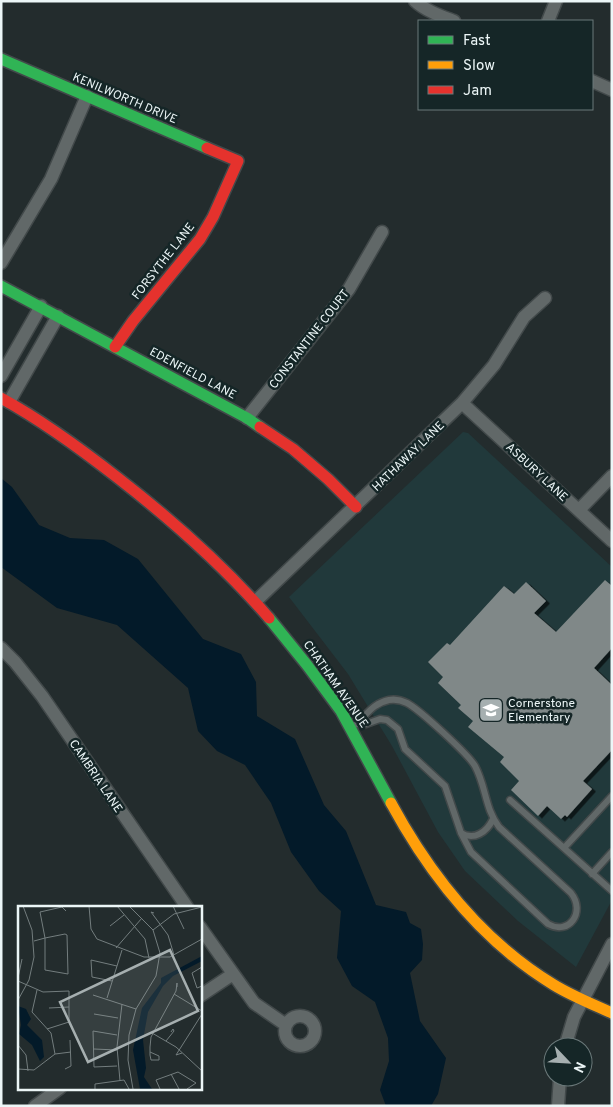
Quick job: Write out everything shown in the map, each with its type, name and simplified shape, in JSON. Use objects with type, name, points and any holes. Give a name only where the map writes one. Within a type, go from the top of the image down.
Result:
[{"type":"street","points":[[415,1],[420,6],[452,20]]},
{"type":"street","points":[[548,20],[556,1]]},
{"type":"street","name":"KENILWORTH DRIVE","points":[[1,60],[238,161]]},
{"type":"street","points":[[593,81],[612,90]]},
{"type":"street","points":[[1,263],[51,179],[87,96]]},
{"type":"street","name":"FORSYTHE LANE","points":[[115,347],[133,321],[200,239],[213,217],[238,161]]},
{"type":"street","name":"CONSTANTINE COURT","points":[[247,418],[345,295],[382,232]]},
{"type":"street","name":"EDENFIELD LANE","points":[[1,286],[247,418],[293,449],[328,479],[356,507]]},
{"type":"street","name":"HATHAWAY LANE","points":[[256,601],[356,507],[462,403],[494,365],[524,317],[545,298]]},
{"type":"street","points":[[1,376],[41,306]]},
{"type":"street","points":[[5,400],[58,316]]},
{"type":"street","name":"CHATHAM AVENUE","points":[[5,400],[73,443],[139,494],[190,538],[256,601],[354,726],[404,825],[428,864],[451,894],[502,947],[546,979],[582,1000],[612,1013]]},
{"type":"street","name":"ASBURY LANE","points":[[462,403],[612,541]]},
{"type":"street","points":[[579,510],[612,476]]},
{"type":"street","name":"CAMBRIA LANE","points":[[1,648],[15,662],[42,696],[185,906]]},
{"type":"street","points":[[201,928],[254,1003],[286,1024]]},
{"type":"street","points":[[568,1037],[582,1000],[612,944]]},
{"type":"street","points":[[201,995],[232,974]]},
{"type":"street","points":[[558,1106],[559,1087]]},
{"type":"street","points":[[35,1106],[57,1090]]},
{"type":"lane","points":[[387,700],[400,700],[413,707],[472,761],[479,776],[492,819],[504,833],[571,893],[576,900],[576,914],[569,924],[555,928],[548,924],[471,852],[461,833],[445,786],[405,749],[398,729],[387,720],[380,719],[354,726],[367,711],[387,700]]},
{"type":"lane","points":[[564,848],[612,796]]},
{"type":"lane","points":[[510,800],[612,891]]},
{"type":"lane","points":[[461,833],[465,836],[480,834],[486,830],[492,819]]},
{"type":"lane","points":[[592,874],[612,852]]},
{"type":"shaded area","name":"Cornerstone Elementary","points":[[463,432],[468,433],[612,567],[612,900],[576,967],[518,921],[465,871],[438,832],[392,746],[348,674],[289,597]]},
{"type":"shaded area","points":[[1,478],[12,487],[39,525],[70,538],[104,540],[138,559],[203,639],[241,654],[256,682],[257,716],[295,739],[324,805],[346,831],[376,905],[406,912],[410,923],[421,929],[423,944],[422,960],[410,973],[420,1021],[446,1058],[438,1094],[431,1106],[386,1106],[380,1090],[389,1061],[388,1038],[375,1002],[352,986],[337,958],[341,911],[319,891],[291,852],[271,803],[245,765],[217,751],[198,731],[188,688],[117,625],[57,608],[1,567]]},
{"type":"building","points":[[605,580],[612,586],[612,648],[594,668],[612,685],[612,750],[583,781],[592,789],[567,817],[565,815],[561,819],[547,806],[538,816],[511,790],[519,781],[500,762],[504,757],[468,727],[473,721],[458,708],[461,705],[438,683],[443,677],[428,662],[447,643],[450,645],[504,586],[514,594],[526,582],[546,601],[534,613],[556,632]]},
{"type":"traffic: fast","points":[[1,59],[207,148]]},
{"type":"traffic: fast","points":[[1,286],[247,418],[260,427]]},
{"type":"traffic: fast","points":[[269,618],[341,711],[391,803]]},
{"type":"traffic: slow","points":[[391,803],[406,830],[441,881],[460,905],[504,949],[554,985],[612,1013]]},
{"type":"traffic: jam","points":[[115,347],[133,321],[200,239],[213,217],[238,161],[207,148]]},
{"type":"traffic: jam","points":[[1,398],[32,416],[90,456],[138,494],[216,562],[269,618]]},
{"type":"traffic: jam","points":[[260,427],[293,449],[328,479],[356,507]]},
{"type":"place","name":"Cornerstone Elementary","points":[[491,710]]}]
